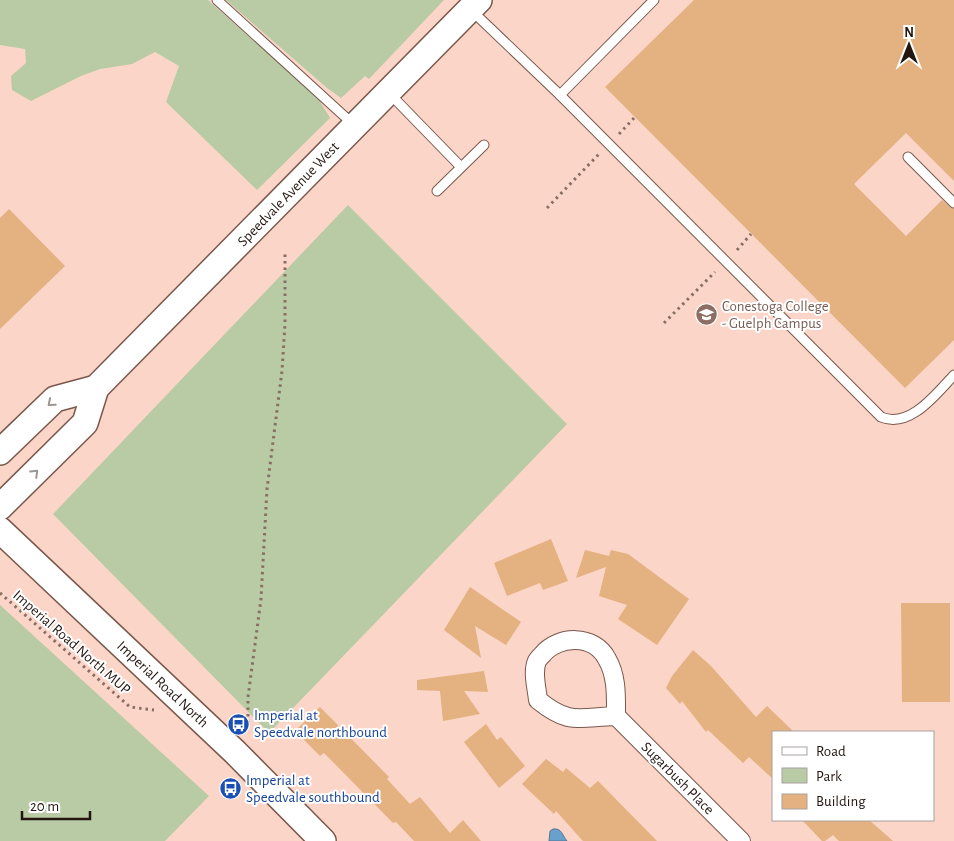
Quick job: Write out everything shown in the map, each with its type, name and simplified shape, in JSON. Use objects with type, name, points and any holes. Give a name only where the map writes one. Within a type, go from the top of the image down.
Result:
[{"type":"main road","name":"Speedvale Avenue West","points":[[0,507],[85,423],[96,388],[475,4]]},
{"type":"main road","points":[[0,452],[55,399],[96,388]]},
{"type":"main road","name":"Imperial Road North","points":[[0,530],[234,752],[323,841]]},
{"type":"street","points":[[580,640],[599,648],[607,658],[615,676],[616,716],[578,720],[564,717],[549,709],[538,700],[535,679],[536,661],[547,649],[559,641],[580,640]]},
{"type":"street","name":"Sugarbush Place","points":[[616,716],[741,841]]},
{"type":"lane","points":[[217,0],[354,125]]},
{"type":"lane","points":[[560,95],[654,0]]},
{"type":"lane","points":[[475,4],[560,95],[881,417],[889,420],[902,420],[921,408],[954,375]]},
{"type":"lane","points":[[388,92],[461,167]]},
{"type":"lane","points":[[437,191],[484,145]]},
{"type":"lane","points":[[908,157],[954,203]]},
{"type":"path","points":[[548,208],[635,118]]},
{"type":"path","points":[[664,323],[751,234]]},
{"type":"path","points":[[248,723],[248,697],[261,599],[267,489],[285,324],[285,251]]},
{"type":"path","name":"Imperial Road North MUP","points":[[0,593],[130,707]]},
{"type":"green space","points":[[0,0],[208,0],[318,98],[330,118],[257,190],[166,102],[179,66],[155,52],[132,64],[100,69],[81,76],[31,101],[12,90],[11,76],[26,63],[25,49],[0,45]]},
{"type":"green space","points":[[226,0],[444,0],[369,79],[365,76],[341,98]]},
{"type":"green space","points":[[348,205],[567,424],[269,733],[53,514]]},
{"type":"green space","points":[[0,605],[209,796],[165,841],[0,841]]},
{"type":"water","points":[[553,829],[560,831],[567,841],[549,841],[550,831]]},
{"type":"building","points":[[694,0],[954,0],[954,181],[906,133],[854,184],[906,236],[942,200],[954,209],[954,340],[905,388],[605,87]]},
{"type":"building","points":[[9,209],[65,266],[0,329],[0,218]]},
{"type":"building","points":[[551,539],[568,581],[543,590],[540,583],[507,596],[494,563]]},
{"type":"building","points":[[585,550],[609,556],[611,550],[628,554],[689,599],[657,645],[618,619],[627,605],[599,596],[606,567],[576,578]]},
{"type":"building","points":[[470,587],[521,622],[506,645],[475,626],[481,658],[444,630]]},
{"type":"building","points":[[901,603],[950,603],[950,702],[902,702]]},
{"type":"building","points":[[693,650],[711,666],[756,717],[767,706],[793,731],[772,731],[772,778],[749,757],[743,763],[708,730],[706,732],[682,701],[680,704],[666,688],[672,676]]},
{"type":"building","points":[[484,671],[488,692],[464,691],[480,714],[443,721],[440,691],[417,690],[417,680]]},
{"type":"building","points":[[320,707],[389,777],[387,779],[410,804],[420,797],[450,833],[463,820],[481,841],[414,841],[396,822],[393,823],[324,753],[320,756],[304,740],[306,737],[298,728]]},
{"type":"building","points":[[486,724],[497,740],[501,737],[525,766],[499,788],[464,742]]},
{"type":"building","points":[[546,759],[563,772],[566,768],[590,788],[598,781],[657,841],[583,841],[556,811],[554,814],[522,784]]},
{"type":"building","points":[[803,821],[870,821],[893,841],[839,841],[833,835],[822,841]]},
{"type":"place","name":"Conestoga College - Guelph Campus","points":[[706,315]]},
{"type":"place","name":"Imperial at Speedvale northbound","points":[[238,724]]},
{"type":"place","name":"Imperial at Speedvale southbound","points":[[230,789]]}]
